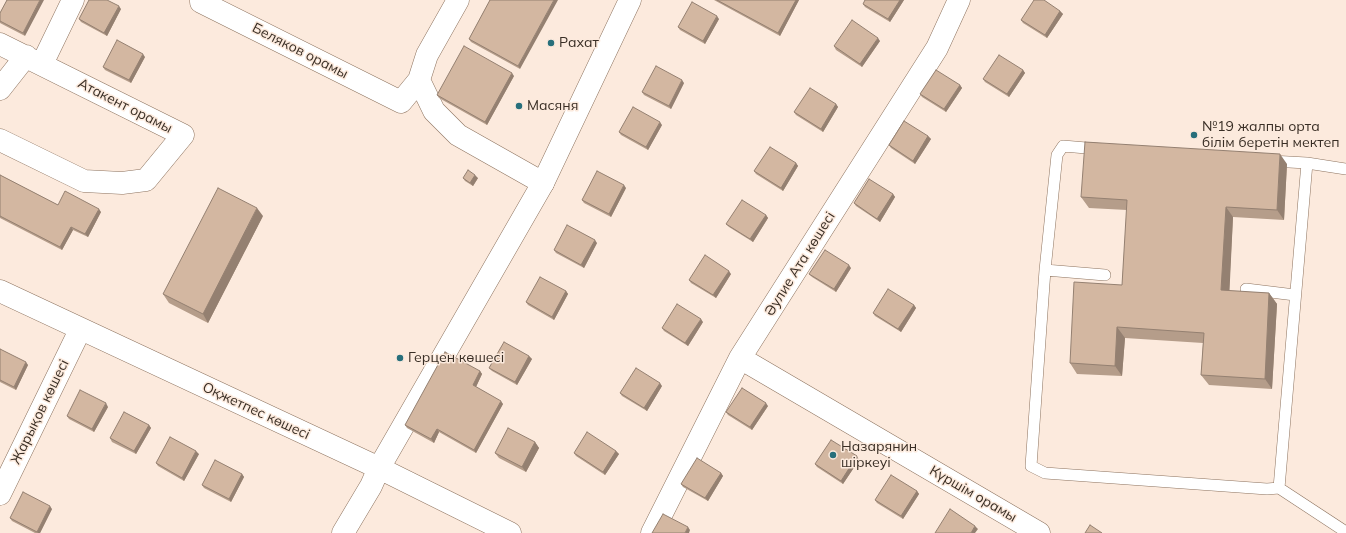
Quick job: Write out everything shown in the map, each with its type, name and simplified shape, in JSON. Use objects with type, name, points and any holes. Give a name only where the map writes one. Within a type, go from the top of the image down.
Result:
[{"type":"street","points":[[0,89],[34,60],[73,0]]},
{"type":"street","name":"Беляков орамы","points":[[201,0],[201,2],[401,102],[419,80]]},
{"type":"street","points":[[458,0],[427,55],[419,80],[434,111],[458,135],[543,183]]},
{"type":"street","points":[[343,533],[543,183],[630,0]]},
{"type":"street","name":"Әулие Ата көшесі","points":[[652,533],[740,358],[938,48],[958,0]]},
{"type":"street","name":"Атакент орамы","points":[[0,44],[183,135],[146,180],[122,183],[84,181],[0,140]]},
{"type":"street","name":"Оқжетпес көшесі","points":[[0,292],[379,468],[510,533]]},
{"type":"street","name":"Жарықов көшесі","points":[[0,494],[80,330]]},
{"type":"street","name":"Күршім орамы","points":[[740,358],[1039,533]]},
{"type":"lane","points":[[1110,150],[1063,146],[1057,156],[1045,270],[1031,466],[1045,473],[1267,489],[1279,488],[1346,532]]},
{"type":"lane","points":[[1260,160],[1307,163],[1346,168]]},
{"type":"lane","points":[[1279,488],[1307,163]]},
{"type":"lane","points":[[1045,270],[1105,275]]},
{"type":"lane","points":[[1246,289],[1295,295]]},
{"type":"building","points":[[7,0],[40,0],[23,33],[0,21],[0,13]]},
{"type":"building","points":[[89,0],[107,0],[119,6],[104,33],[79,19]]},
{"type":"building","points":[[490,0],[554,0],[518,66],[469,39]]},
{"type":"building","points":[[717,0],[796,0],[778,33]]},
{"type":"building","points":[[865,0],[900,0],[888,19],[863,4]]},
{"type":"building","points":[[1034,0],[1044,0],[1060,11],[1045,35],[1021,20]]},
{"type":"building","points":[[692,2],[717,16],[703,41],[678,27]]},
{"type":"building","points":[[852,20],[878,38],[860,64],[834,46]]},
{"type":"building","points":[[117,40],[143,54],[129,80],[103,67]]},
{"type":"building","points":[[464,46],[512,73],[485,122],[437,95]]},
{"type":"building","points":[[999,55],[1023,70],[1007,94],[983,79]]},
{"type":"building","points":[[656,66],[682,80],[669,106],[642,92]]},
{"type":"building","points":[[936,70],[960,85],[944,109],[920,94]]},
{"type":"building","points":[[810,88],[836,104],[821,129],[794,112]]},
{"type":"building","points":[[633,107],[660,122],[646,147],[619,132]]},
{"type":"building","points":[[904,121],[928,136],[913,161],[889,145]]},
{"type":"building","points":[[1085,142],[1280,154],[1277,210],[1226,207],[1221,290],[1269,293],[1265,379],[1201,375],[1204,333],[1117,327],[1115,366],[1070,363],[1074,282],[1122,285],[1127,200],[1081,197]]},
{"type":"building","points":[[770,147],[796,163],[781,188],[754,171]]},
{"type":"building","points":[[468,170],[475,175],[470,183],[463,178]]},
{"type":"building","points":[[597,171],[624,185],[609,214],[582,200]]},
{"type":"building","points":[[0,175],[58,205],[65,191],[99,209],[85,234],[71,227],[60,247],[0,216]]},
{"type":"building","points":[[869,179],[893,194],[877,219],[854,203]]},
{"type":"building","points":[[218,188],[257,208],[203,314],[163,294]]},
{"type":"building","points":[[742,200],[766,215],[750,239],[726,224]]},
{"type":"building","points":[[567,225],[595,240],[581,265],[554,250]]},
{"type":"building","points":[[825,250],[849,265],[834,289],[809,274]]},
{"type":"building","points":[[705,255],[729,271],[713,295],[689,280]]},
{"type":"building","points":[[540,277],[566,291],[552,317],[526,302]]},
{"type":"building","points":[[888,289],[914,305],[898,329],[873,313]]},
{"type":"building","points":[[677,304],[701,319],[685,343],[662,328]]},
{"type":"building","points":[[504,342],[529,356],[515,382],[489,368]]},
{"type":"building","points":[[0,349],[26,362],[14,387],[0,380]]},
{"type":"building","points":[[445,352],[480,371],[473,385],[501,401],[474,450],[437,429],[431,439],[405,425]]},
{"type":"building","points":[[636,368],[660,383],[644,408],[620,393]]},
{"type":"building","points":[[742,388],[766,403],[750,427],[726,412]]},
{"type":"building","points":[[80,390],[106,403],[92,429],[67,416]]},
{"type":"building","points":[[124,412],[149,425],[134,451],[110,438]]},
{"type":"building","points":[[508,428],[535,442],[522,467],[495,453]]},
{"type":"building","points":[[587,432],[616,451],[603,472],[574,453]]},
{"type":"building","points":[[170,437],[196,451],[182,478],[156,463]]},
{"type":"building","points":[[831,440],[857,456],[841,481],[815,464]]},
{"type":"building","points":[[697,458],[721,473],[705,498],[681,484]]},
{"type":"building","points":[[215,460],[242,474],[229,499],[202,485]]},
{"type":"building","points":[[891,475],[917,491],[901,516],[875,500]]},
{"type":"building","points":[[23,492],[50,506],[37,532],[10,518]]},
{"type":"building","points":[[950,509],[975,526],[971,533],[935,533]]},
{"type":"building","points":[[663,514],[688,527],[685,533],[652,533]]},
{"type":"building","points":[[1090,525],[1102,533],[1085,533]]},
{"type":"place","name":"Рахат","points":[[551,43]]},
{"type":"place","name":"Масяня","points":[[519,106]]},
{"type":"place","name":"№19 жалпы орта білім беретін мектеп","points":[[1194,135]]},
{"type":"place","name":"Герцен көшесі","points":[[400,358]]},
{"type":"place","name":"Назарянин шіркеуі","points":[[833,455]]}]
